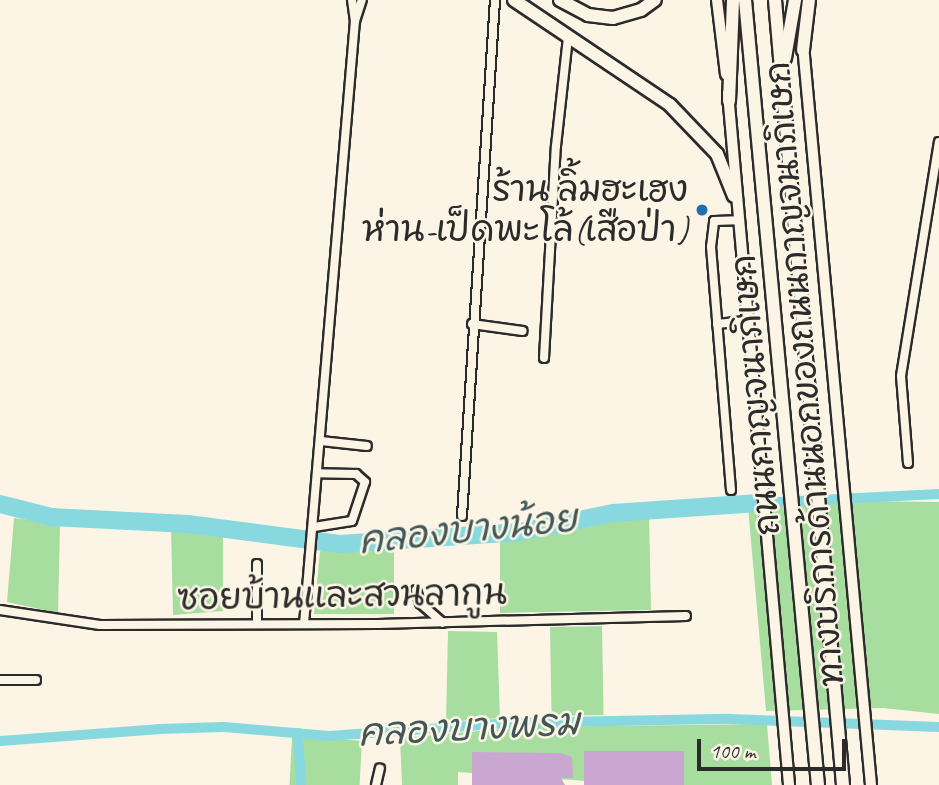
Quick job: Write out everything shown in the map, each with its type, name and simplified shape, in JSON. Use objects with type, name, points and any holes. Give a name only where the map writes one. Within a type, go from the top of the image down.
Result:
[{"type":"main road","points":[[514,0],[670,105],[717,154],[734,196]]},
{"type":"main road","points":[[559,0],[589,15],[613,18],[641,10],[655,0]]},
{"type":"main road","points":[[717,0],[729,101],[734,196],[758,429],[789,785]]},
{"type":"main road","points":[[729,101],[733,0]]},
{"type":"main road","name":"ถนนกาญจนาภิเษก","points":[[746,0],[788,426],[818,785]]},
{"type":"main road","name":"ถนนกาญจนาภิเษก","points":[[775,0],[843,785]]},
{"type":"main road","points":[[782,79],[797,0]]},
{"type":"main road","name":"ทางบริการด้านนอกของถนนกาญจนาภิเษก","points":[[797,0],[871,785]]},
{"type":"main road","points":[[803,50],[809,0]]},
{"type":"street","name":"ซอยบ้านและสวนลากูน","points":[[304,624],[355,22],[352,0]]},
{"type":"street","name":"ซอยบ้านและสวนลากูน","points":[[355,22],[362,0]]},
{"type":"street","points":[[462,516],[472,324],[495,0]]},
{"type":"street","points":[[544,358],[556,146],[568,37]]},
{"type":"street","points":[[908,463],[901,376],[939,142]]},
{"type":"street","points":[[731,490],[711,247],[714,221],[737,220]]},
{"type":"street","points":[[717,324],[746,321]]},
{"type":"street","points":[[472,324],[523,331]]},
{"type":"street","points":[[321,440],[367,446]]},
{"type":"street","points":[[314,527],[352,521],[365,482],[356,474],[317,473]]},
{"type":"street","points":[[257,564],[257,624]]},
{"type":"street","points":[[416,590],[419,603],[443,623]]},
{"type":"street","name":"ซอยบ้านและสวนลากูน","points":[[0,610],[77,624],[443,623],[687,616]]},
{"type":"street","points":[[0,680],[36,680]]},
{"type":"street","points":[[376,785],[380,768]]},
{"type":"green space","points":[[861,501],[939,502],[939,714],[883,708],[766,711],[748,507]]},
{"type":"green space","points":[[649,514],[651,610],[500,613],[500,538]]},
{"type":"green space","points":[[14,518],[60,524],[58,613],[7,602]]},
{"type":"green space","points":[[171,528],[223,535],[223,611],[173,615]]},
{"type":"green space","points":[[394,546],[394,614],[314,614],[320,551]]},
{"type":"green space","points":[[602,626],[604,715],[552,716],[550,627]]},
{"type":"green space","points":[[448,631],[497,632],[500,718],[446,722]]},
{"type":"green space","points":[[767,724],[772,785],[642,785],[458,772],[458,785],[402,785],[400,738],[525,727]]},
{"type":"green space","points":[[292,737],[362,741],[360,785],[289,785]]},
{"type":"building","points":[[584,751],[684,751],[684,785],[584,785]]},
{"type":"building","points":[[472,752],[561,753],[572,757],[573,778],[561,778],[565,785],[472,785]]},
{"type":"waterway","name":"คลองบางน้อย","points":[[759,503],[939,494]]},
{"type":"waterway","name":"คลองบางน้อย","points":[[0,504],[51,517],[188,524],[340,544],[519,532],[613,513],[759,503]]},
{"type":"waterway","name":"คลองบางพรม","points":[[0,741],[158,729],[224,727],[329,736],[511,723],[729,719],[939,727]]},
{"type":"waterway","points":[[298,733],[301,785]]},
{"type":"place","name":"ร้าน ลิ้มฮะเฮง ห่าน-เป็ดพะโล้(เสือป่า)","points":[[702,210]]}]
